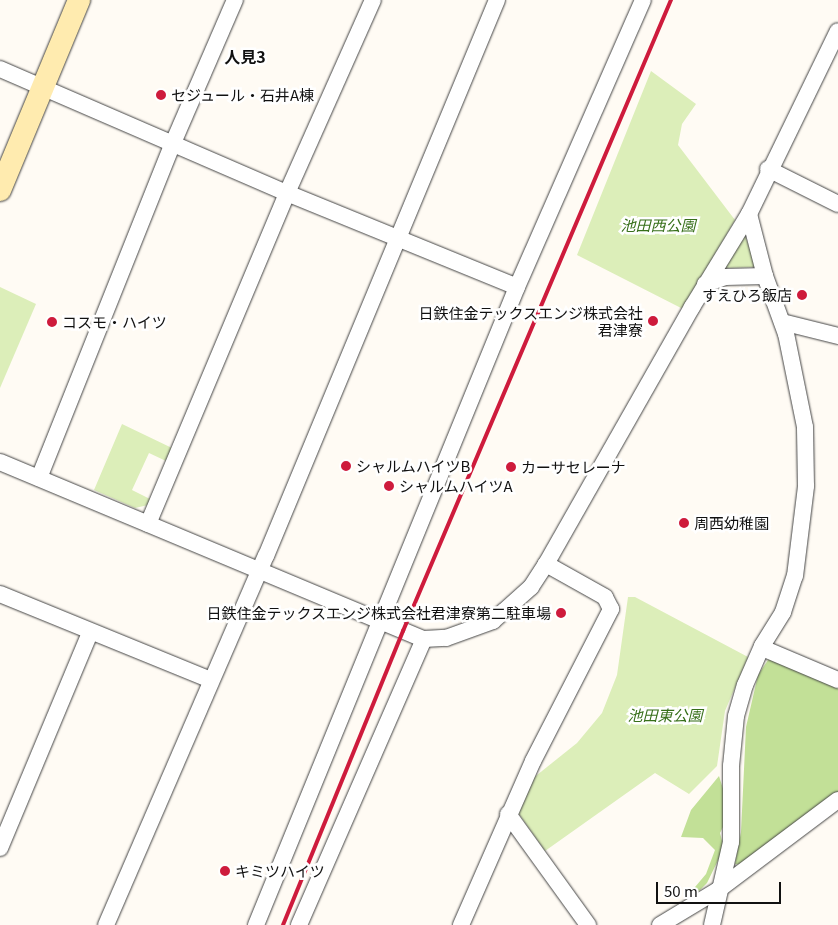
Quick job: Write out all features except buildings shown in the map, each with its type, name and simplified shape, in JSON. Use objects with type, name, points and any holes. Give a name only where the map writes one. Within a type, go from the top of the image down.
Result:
[{"type":"street","points":[[0,190],[79,0]]},
{"type":"street","points":[[39,478],[173,143],[235,0]]},
{"type":"street","points":[[148,524],[287,193],[373,0]]},
{"type":"street","points":[[106,925],[259,572],[498,0]]},
{"type":"street","points":[[256,925],[378,622],[517,287],[643,0]]},
{"type":"street","points":[[0,462],[378,622],[424,639],[446,638],[493,621],[520,599],[546,564],[705,284],[749,214],[768,169],[838,31]]},
{"type":"street","points":[[0,69],[287,193],[399,237],[517,287]]},
{"type":"street","points":[[768,169],[838,204]]},
{"type":"street","points":[[712,925],[718,890],[731,842],[731,766],[736,716],[745,685],[783,612],[801,542],[806,427],[782,322],[765,276],[749,214]]},
{"type":"street","points":[[705,284],[726,276],[765,276]]},
{"type":"street","points":[[782,322],[838,336]]},
{"type":"street","points":[[461,925],[508,814],[611,609],[605,597],[546,564]]},
{"type":"street","points":[[0,594],[90,633],[211,680]]},
{"type":"street","points":[[0,848],[90,633]]},
{"type":"street","points":[[299,925],[424,639]]},
{"type":"street","points":[[767,650],[838,680]]},
{"type":"street","points":[[660,925],[718,890],[838,800]]},
{"type":"street","points":[[508,814],[588,925]]},
{"type":"green space","name":"池田西公園","points":[[651,71],[696,104],[682,124],[678,145],[735,220],[683,309],[577,255]]},
{"type":"green space","points":[[745,235],[756,267],[726,268],[725,267]]},
{"type":"green space","points":[[0,287],[36,304],[0,388]]},
{"type":"green space","points":[[122,424],[172,448],[166,461],[149,453],[132,490],[150,499],[148,505],[135,508],[94,490]]},
{"type":"green space","name":"池田東公園","points":[[628,597],[635,597],[748,657],[725,711],[717,766],[689,794],[655,773],[545,851],[519,814],[527,783],[577,743],[602,713],[617,675]]},
{"type":"green space","points":[[770,657],[838,676],[838,794],[743,865],[735,864],[741,832],[746,727],[758,675]]},
{"type":"green space","points":[[719,776],[725,795],[726,821],[720,833],[724,848],[707,883],[698,892],[690,893],[706,874],[715,850],[703,838],[681,837],[691,810]]},
{"type":"railway","points":[[283,925],[403,631],[671,0]]},
{"type":"place","name":"セジュール・石井A棟","points":[[161,95]]},
{"type":"place","name":"すえひろ飯店","points":[[802,295]]},
{"type":"place","name":"日鉄住金テックスエンジ株式会社 君津寮","points":[[653,321]]},
{"type":"place","name":"コスモ・ハイツ","points":[[52,322]]},
{"type":"place","name":"シャルムハイツB","points":[[346,466]]},
{"type":"place","name":"カーサセレーナ","points":[[511,467]]},
{"type":"place","name":"シャルムハイツA","points":[[389,486]]},
{"type":"place","name":"周西幼稚園","points":[[684,523]]},
{"type":"place","name":"日鉄住金テックスエンジ株式会社君津寮第二駐車場","points":[[561,613]]},
{"type":"place","name":"キミツハイツ","points":[[225,871]]},
{"type":"district","name":"人見3","points":[[245,56]]}]
